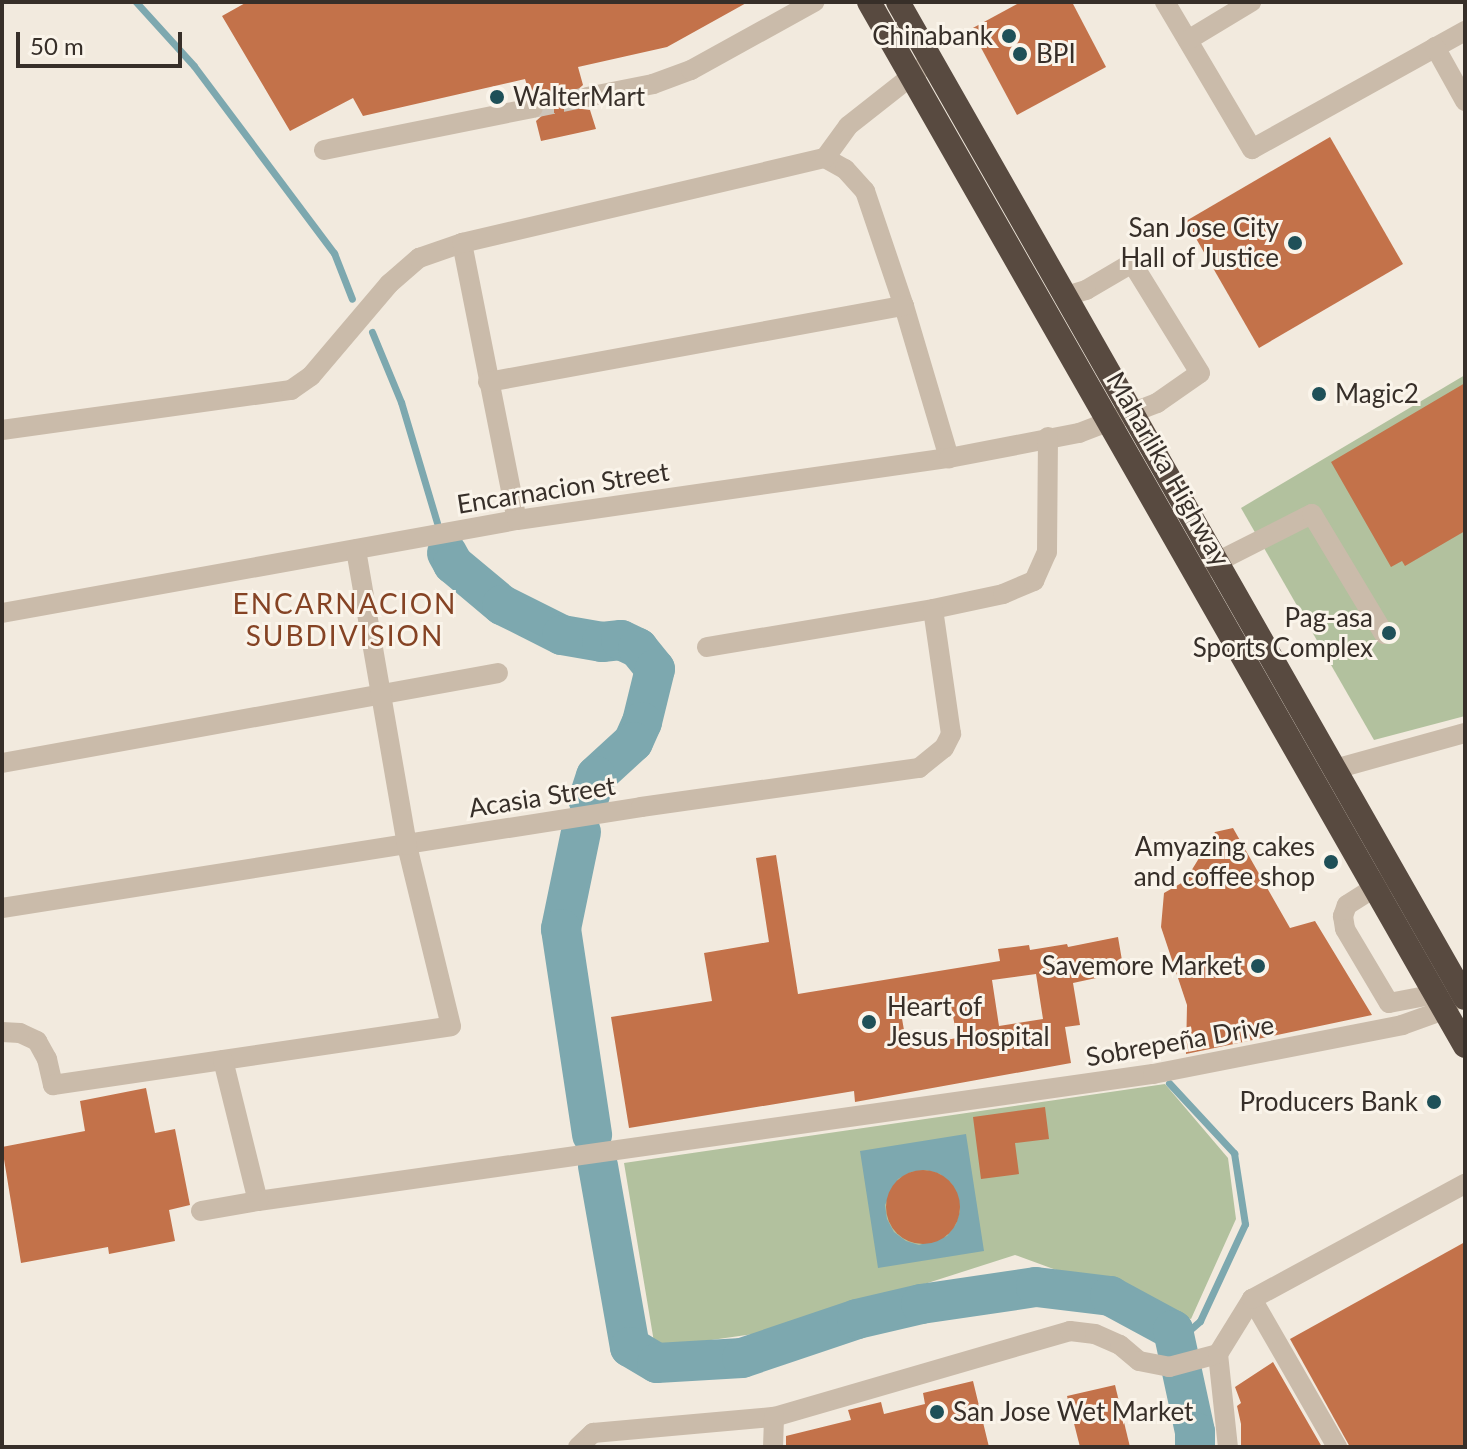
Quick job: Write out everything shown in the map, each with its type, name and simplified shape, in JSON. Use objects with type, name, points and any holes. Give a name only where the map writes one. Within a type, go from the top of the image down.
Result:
[{"type":"highway","name":"Maharlika Highway","points":[[869,2],[1120,418],[1454,997],[1465,1046]]},
{"type":"highway","name":"Maharlika Highway","points":[[898,2],[1066,296],[1120,418]]},
{"type":"highway","name":"Maharlika Highway","points":[[1205,568],[1335,769],[1385,881]]},
{"type":"street","points":[[1165,2],[1252,149],[1465,31]]},
{"type":"street","points":[[1188,40],[1251,2]]},
{"type":"street","points":[[587,97],[653,84],[691,70],[806,4]]},
{"type":"street","points":[[1435,47],[1465,101]]},
{"type":"street","points":[[2,430],[291,390],[311,376],[398,275],[419,258],[462,243],[825,158],[848,126],[911,74],[933,61]]},
{"type":"street","points":[[324,150],[533,108]]},
{"type":"street","points":[[825,158],[845,169],[865,191],[904,306],[949,458]]},
{"type":"street","points":[[462,243],[517,520]]},
{"type":"street","name":"Encarnacion Street","points":[[2,613],[517,520],[949,458],[1079,433],[1157,403],[1200,373],[1132,263],[1086,290],[1066,296]]},
{"type":"street","points":[[488,382],[904,306]]},
{"type":"street","points":[[707,647],[933,609],[1021,588],[1034,581],[1047,552],[1048,437]]},
{"type":"street","points":[[1205,568],[1312,514],[1384,634]]},
{"type":"street","points":[[2,1032],[20,1033],[37,1041],[47,1059],[53,1085],[451,1026],[407,845],[356,549]]},
{"type":"street","name":"Acasia Street","points":[[2,908],[919,768],[944,748],[951,734],[933,609]]},
{"type":"street","points":[[2,763],[498,673]]},
{"type":"street","points":[[1335,769],[1465,733]]},
{"type":"street","points":[[1385,881],[1347,905],[1343,916],[1345,929],[1389,1003],[1454,997]]},
{"type":"street","name":"Sobrepeña Drive","points":[[201,1211],[1153,1074],[1402,1025],[1454,997]]},
{"type":"street","points":[[223,1060],[258,1201]]},
{"type":"street","points":[[1228,1447],[1218,1354],[1252,1299],[1465,1184]]},
{"type":"street","points":[[1252,1299],[1337,1447]]},
{"type":"street","points":[[578,1447],[593,1433],[774,1417],[1070,1331],[1095,1334],[1120,1345],[1139,1361],[1169,1367],[1192,1358],[1218,1354]]},
{"type":"street","points":[[773,1447],[774,1417]]},
{"type":"green space","name":"Pag-asa Sports Complex","points":[[1465,375],[1465,716],[1374,740],[1241,508]]},
{"type":"green space","points":[[1165,1084],[1228,1158],[1236,1219],[1191,1319],[1015,1255],[781,1330],[655,1348],[624,1163]]},
{"type":"water","points":[[966,1134],[984,1251],[878,1268],[860,1151]],"holes":[[[926,1170],[940,1174],[951,1183],[960,1211],[956,1224],[947,1236],[919,1245],[906,1241],[894,1232],[887,1219],[885,1205],[898,1179],[911,1172]]]},
{"type":"building","points":[[247,2],[748,2],[667,47],[578,67],[583,85],[575,92],[574,100],[582,109],[590,110],[596,129],[541,141],[536,121],[545,113],[546,105],[538,96],[530,95],[525,79],[363,116],[353,98],[290,131],[222,16]]},
{"type":"building","points":[[1021,2],[1072,2],[1106,67],[1017,115],[971,29]]},
{"type":"building","name":"San Jose City Hall of Justice","points":[[1330,137],[1403,264],[1259,348],[1186,221]]},
{"type":"building","points":[[1465,383],[1465,531],[1405,566],[1402,561],[1391,567],[1331,462]]},
{"type":"building","name":"Savemore Market","points":[[1233,828],[1290,928],[1315,921],[1372,1015],[1186,1054],[1187,1005],[1161,927],[1164,893],[1185,881],[1215,832]]},
{"type":"building","points":[[776,855],[798,994],[1000,961],[998,949],[1029,945],[1030,950],[1067,944],[1068,947],[1118,937],[1124,972],[1073,983],[1080,1025],[1065,1027],[1071,1063],[855,1102],[854,1091],[629,1128],[611,1017],[712,1001],[704,953],[769,942],[756,858]],"holes":[[[1036,974],[1043,1019],[999,1026],[992,980]],[[951,1005],[957,1038],[907,1047],[901,1013]]]},
{"type":"building","points":[[146,1088],[155,1133],[175,1129],[190,1205],[169,1210],[175,1241],[109,1254],[108,1247],[21,1263],[2,1147],[85,1131],[80,1101]]},
{"type":"building","points":[[1045,1107],[1049,1139],[1015,1143],[1019,1174],[981,1179],[973,1117]]},
{"type":"building","points":[[923,1170],[937,1173],[949,1181],[957,1193],[960,1207],[957,1221],[949,1233],[937,1241],[923,1244],[909,1241],[897,1233],[889,1221],[886,1207],[889,1193],[897,1181],[909,1173]]},
{"type":"building","points":[[1465,1242],[1465,1447],[1350,1447],[1290,1339]]},
{"type":"building","points":[[1273,1362],[1322,1447],[1241,1445],[1237,1406],[1241,1403],[1235,1387]]},
{"type":"building","name":"San Jose Wet Market","points":[[973,1381],[989,1447],[786,1447],[786,1436],[851,1420],[848,1410],[881,1402],[884,1414],[925,1404],[923,1393]]},
{"type":"building","points":[[1115,1385],[1130,1447],[1080,1447],[1067,1396]]},
{"type":"waterway","points":[[136,2],[194,66],[334,253],[352,299]]},
{"type":"waterway","points":[[372,332],[401,402],[437,523]]},
{"type":"waterway","points":[[447,553],[453,564],[502,605],[562,635],[602,642],[621,640],[638,648],[655,669],[642,722],[633,742],[596,776],[588,800]]},
{"type":"waterway","points":[[581,832],[561,929],[592,1135]]},
{"type":"waterway","points":[[1169,1083],[1234,1153],[1245,1224],[1200,1321],[1175,1343]]},
{"type":"waterway","points":[[598,1166],[630,1347],[657,1363],[742,1358],[857,1319],[921,1304],[1036,1287],[1110,1296],[1173,1330],[1195,1432],[1195,1447]]},
{"type":"tunnel","points":[[533,108],[587,97]]},
{"type":"place","name":"Chinabank","points":[[1009,36]]},
{"type":"place","name":"BPI","points":[[1020,54]]},
{"type":"place","name":"WalterMart","points":[[497,97]]},
{"type":"place","name":"San Jose City Hall of Justice","points":[[1295,243]]},
{"type":"place","name":"Magic2","points":[[1319,394]]},
{"type":"place","name":"Pag-asa Sports Complex","points":[[1389,633]]},
{"type":"place","name":"Amyazing cakes and coffee shop","points":[[1331,862]]},
{"type":"place","name":"Savemore Market","points":[[1258,966]]},
{"type":"place","name":"Heart of Jesus Hospital","points":[[869,1022]]},
{"type":"place","name":"Producers Bank","points":[[1434,1102]]},
{"type":"place","name":"San Jose Wet Market","points":[[937,1412]]},
{"type":"district","name":"ENCARNACION SUBDIVISION","points":[[345,619]]}]
